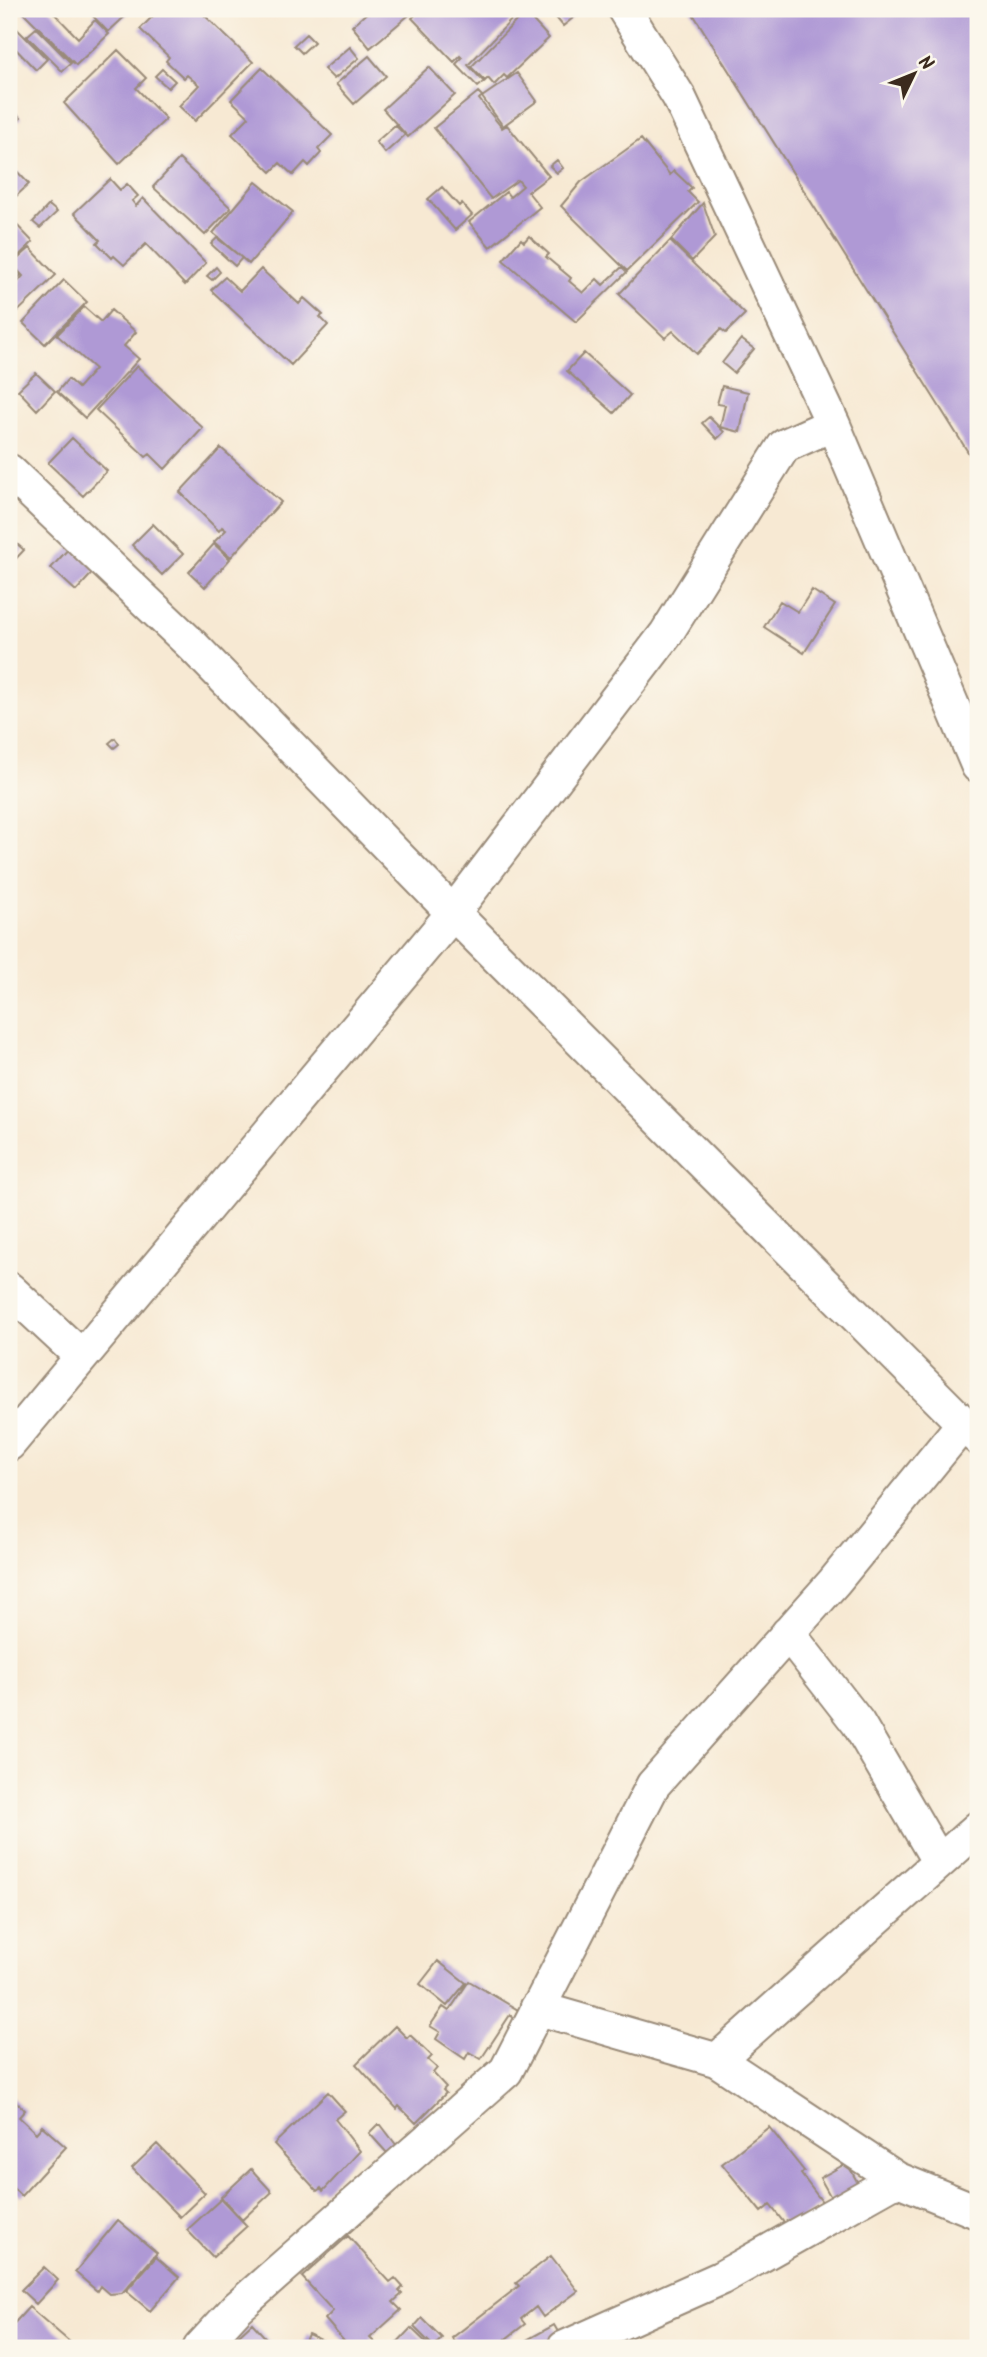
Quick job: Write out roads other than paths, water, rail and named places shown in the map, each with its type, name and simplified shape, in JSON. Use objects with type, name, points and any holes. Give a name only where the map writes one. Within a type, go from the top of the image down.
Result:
[{"type":"street","points":[[624,9],[679,97],[833,424],[978,766]]},
{"type":"street","points":[[9,1444],[453,913],[666,634],[784,446],[833,424]]},
{"type":"street","points":[[9,471],[192,645],[453,913],[971,1431],[653,1785],[506,2071],[237,2308],[200,2348]]},
{"type":"street","points":[[9,1289],[81,1356]]},
{"type":"street","points":[[788,1633],[858,1723],[939,1862]]},
{"type":"street","points":[[717,2060],[978,1828]]},
{"type":"street","points":[[537,2008],[717,2060],[897,2179],[978,2212]]},
{"type":"street","points":[[564,2348],[721,2278],[897,2179]]}]
